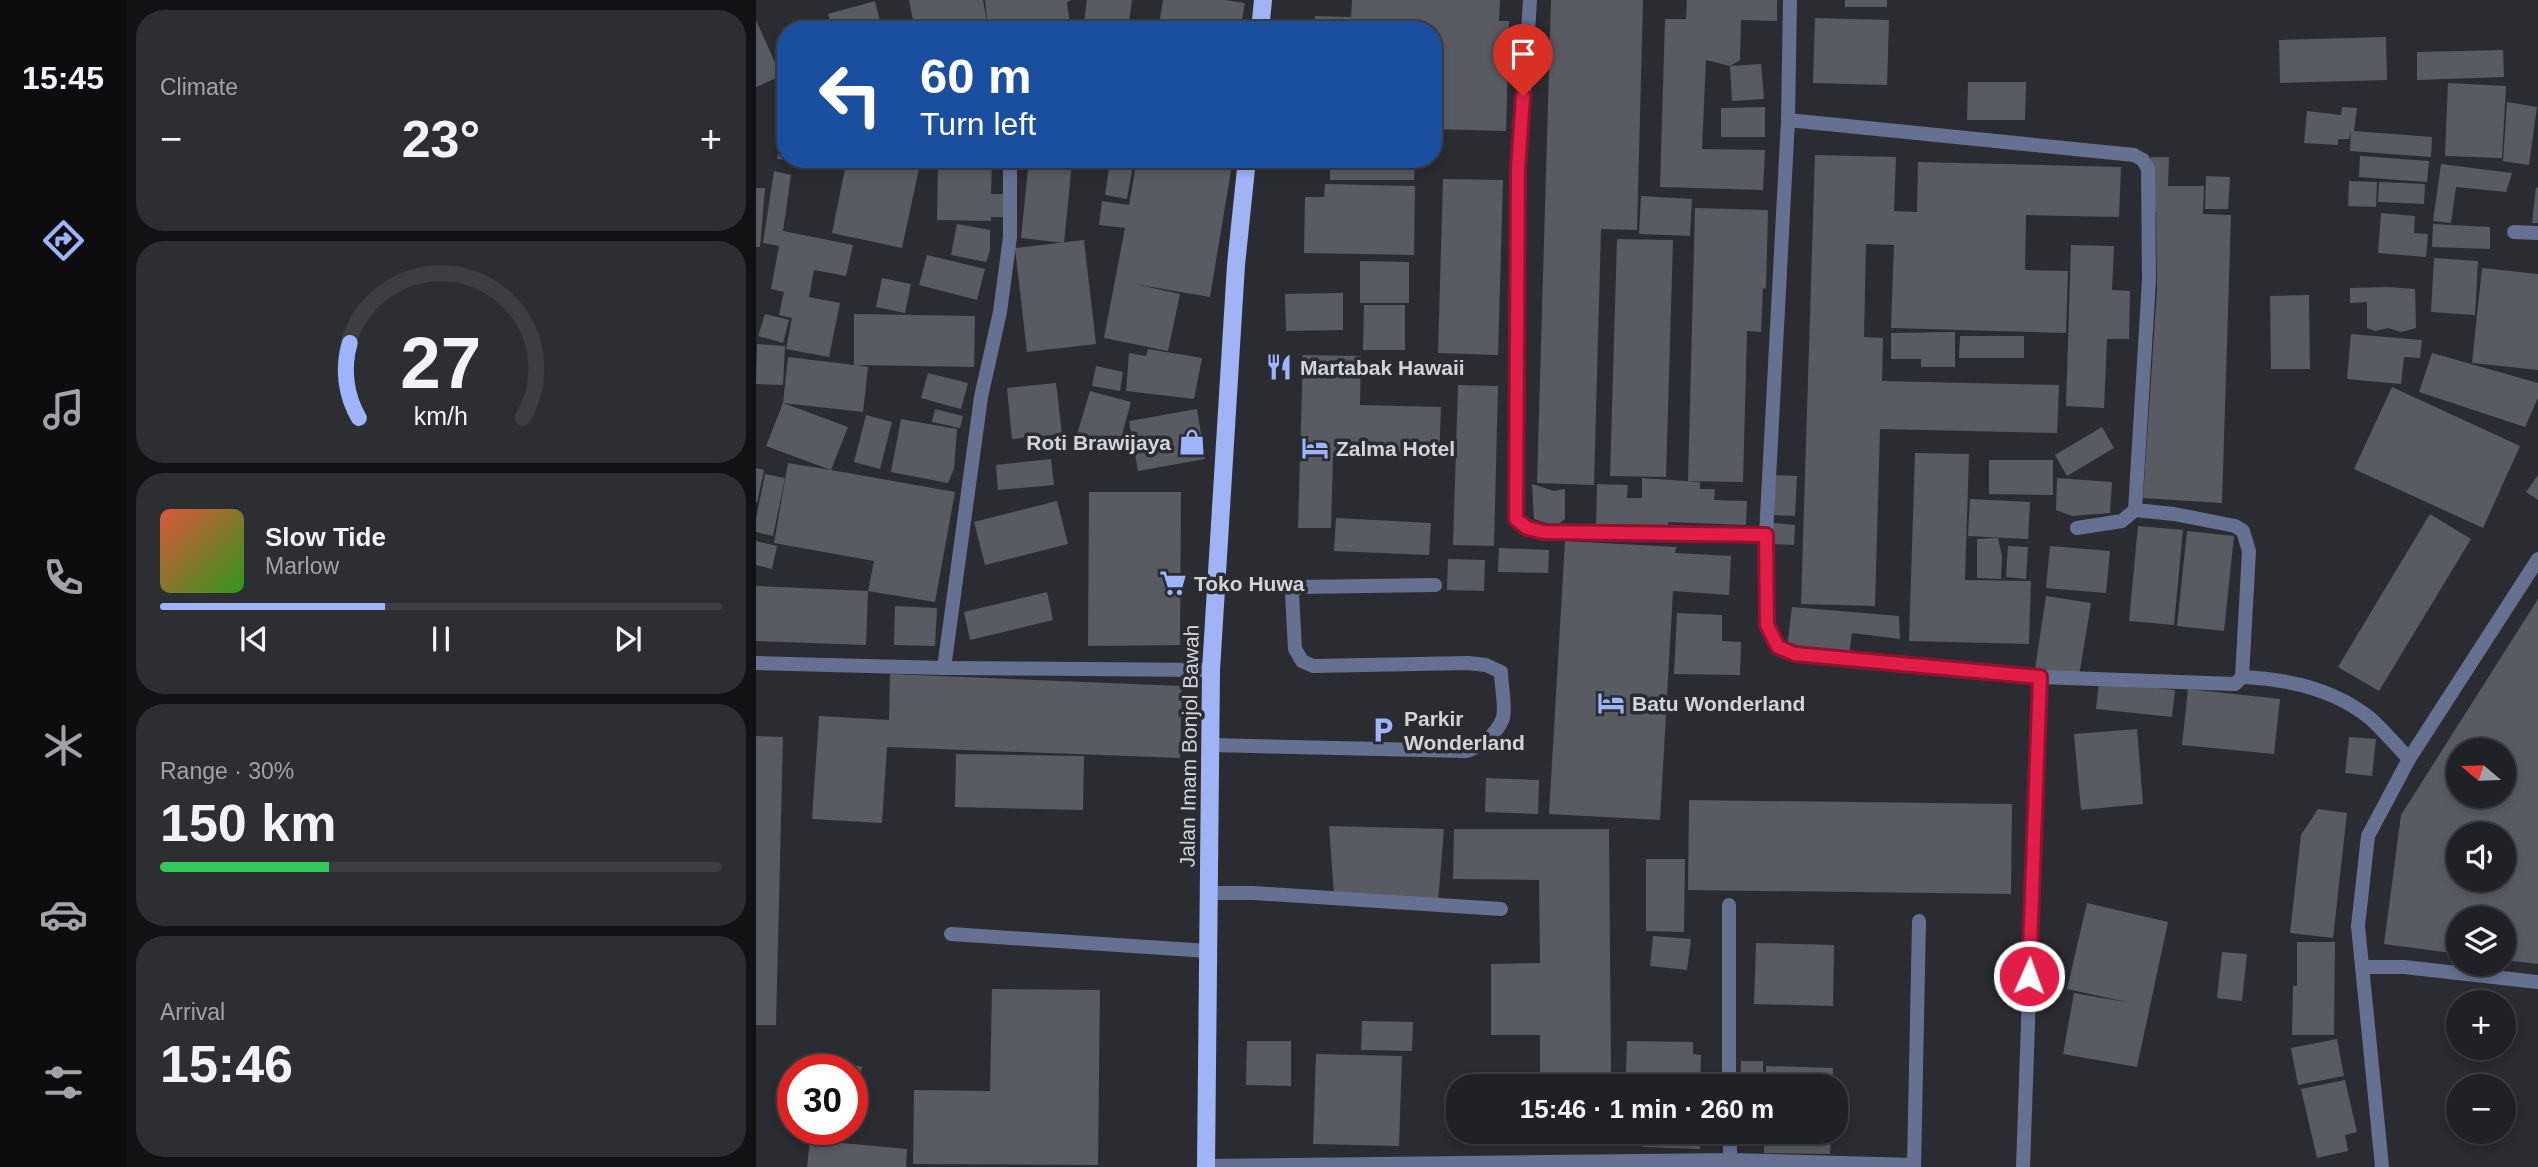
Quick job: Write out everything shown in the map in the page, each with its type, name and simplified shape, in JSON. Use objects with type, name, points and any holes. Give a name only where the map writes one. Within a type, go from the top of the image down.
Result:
[{"type":"main road","points":[[1261,21],[1263,0]]},
{"type":"main road","name":"Jalan Imam Bonjol Bawah","points":[[1206,1166],[1211,670],[1236,265],[1246,168]]},
{"type":"street","points":[[1530,0],[1518,169],[1516,519],[1527,528],[1544,532],[1766,535]]},
{"type":"street","points":[[1790,0],[1788,120],[1766,535],[1767,625],[1778,647],[1795,654],[2040,677],[2235,684],[2242,677],[2249,551],[2243,531],[2235,526],[2174,514],[2136,510],[2122,521],[2077,528]]},
{"type":"street","points":[[1788,120],[2134,155],[2143,160],[2148,169],[2150,281],[2136,510]]},
{"type":"street","points":[[944,668],[981,397],[1000,312],[1010,237],[1010,168]]},
{"type":"street","points":[[2514,232],[2538,233]]},
{"type":"street","points":[[2382,1167],[2358,926],[2368,836],[2409,759],[2538,559]]},
{"type":"street","points":[[1211,745],[1466,751],[1479,747],[1494,732],[1503,717],[1501,672],[1486,665],[1468,663],[1313,666],[1302,661],[1295,649],[1292,593],[1298,587],[1435,585]]},
{"type":"street","points":[[756,663],[944,668],[1211,670]]},
{"type":"street","points":[[2023,1167],[2040,677]]},
{"type":"street","points":[[2242,677],[2320,689],[2370,719],[2409,759]]},
{"type":"street","points":[[1209,893],[1253,893],[1501,909]]},
{"type":"street","points":[[1729,905],[1729,1074]]},
{"type":"street","points":[[1206,1166],[1639,1165],[1730,1160],[1914,1166],[1919,921]]},
{"type":"street","points":[[951,934],[1208,951]]},
{"type":"street","points":[[2362,967],[2404,967],[2538,982]]},
{"type":"street","points":[[1730,1144],[1730,1160]]},
{"type":"building","points":[[909,0],[983,0],[987,21],[913,21]]},
{"type":"building","points":[[985,0],[1072,0],[1067,2],[1069,21],[987,21]]},
{"type":"building","points":[[1087,0],[1132,0],[1129,21],[1084,21]]},
{"type":"building","points":[[1163,0],[1225,0],[1245,3],[1242,21],[1160,21]]},
{"type":"building","points":[[1352,0],[1500,0],[1499,21],[1509,21],[1506,131],[1442,129],[1442,21],[1315,21],[1315,16],[1351,17]]},
{"type":"building","points":[[1551,0],[1643,0],[1637,230],[1601,229],[1594,485],[1537,483]]},
{"type":"building","points":[[1687,0],[1777,0],[1777,21],[1741,20],[1740,60],[1730,66],[1706,60],[1702,149],[1765,150],[1763,190],[1660,187],[1665,19],[1686,19]]},
{"type":"building","points":[[1845,0],[1887,0],[1887,7],[1845,7]]},
{"type":"building","points":[[875,1],[880,21],[830,21],[828,14]]},
{"type":"building","points":[[1815,18],[1889,20],[1887,85],[1813,83]]},
{"type":"building","points":[[756,20],[777,67],[777,78],[756,87]]},
{"type":"building","points":[[2386,37],[2387,80],[2280,83],[2279,40]]},
{"type":"building","points":[[2503,50],[2504,77],[2417,80],[2417,52]]},
{"type":"building","points":[[1761,64],[1764,99],[1732,101],[1730,66]]},
{"type":"building","points":[[1968,82],[2026,82],[2025,120],[1967,120]]},
{"type":"building","points":[[2448,83],[2506,86],[2502,158],[2445,156]]},
{"type":"building","points":[[2507,102],[2537,107],[2529,165],[2503,161]]},
{"type":"building","points":[[1765,107],[1765,137],[1721,137],[1721,108]]},
{"type":"building","points":[[2342,107],[2357,108],[2354,131],[2432,137],[2431,157],[2350,151],[2351,130],[2349,139],[2338,139],[2338,145],[2304,143],[2307,111],[2341,115]]},
{"type":"building","points":[[1815,155],[1896,157],[1894,211],[1917,212],[1918,162],[2121,167],[2119,217],[2026,215],[2025,270],[2068,271],[2066,333],[1891,328],[1894,245],[1866,244],[1864,337],[1883,338],[1882,381],[2059,385],[2057,433],[1880,429],[1875,606],[1801,604]]},
{"type":"building","points":[[2360,156],[2429,161],[2427,182],[2359,177]]},
{"type":"building","points":[[2151,157],[2169,157],[2168,186],[2204,186],[2203,214],[2231,215],[2222,503],[2143,498],[2157,289],[2156,212],[2149,212]]},
{"type":"building","points":[[2441,164],[2512,173],[2506,192],[2456,187],[2451,223],[2433,221]]},
{"type":"building","points":[[845,168],[919,168],[902,248],[832,233]]},
{"type":"building","points":[[938,168],[992,168],[991,194],[1006,194],[1005,217],[991,217],[991,221],[937,220]]},
{"type":"building","points":[[1028,168],[1072,168],[1064,243],[1021,238]]},
{"type":"building","points":[[1109,168],[1132,168],[1127,199],[1105,195]]},
{"type":"building","points":[[1135,168],[1232,168],[1210,297],[1134,284],[1180,294],[1168,351],[1104,338],[1125,228],[1099,225],[1102,201],[1129,205]]},
{"type":"building","points":[[1330,168],[1415,168],[1414,180],[1330,180]]},
{"type":"building","points":[[774,171],[791,175],[783,231],[853,245],[846,276],[814,270],[809,297],[840,303],[829,357],[786,349],[792,318],[779,315],[784,292],[771,289],[779,246],[763,243]]},
{"type":"building","points":[[2206,176],[2230,177],[2228,209],[2205,209]]},
{"type":"building","points":[[1443,179],[1503,180],[1498,355],[1438,353]]},
{"type":"building","points":[[2349,181],[2377,182],[2376,207],[2348,206]]},
{"type":"building","points":[[2379,182],[2425,184],[2424,204],[2378,202]]},
{"type":"building","points":[[1325,184],[1415,186],[1414,255],[1304,253],[1305,197],[1324,197]]},
{"type":"building","points":[[2536,187],[2538,223],[2532,223]]},
{"type":"building","points":[[756,188],[765,188],[760,247],[756,247]]},
{"type":"building","points":[[1641,196],[1692,199],[1690,236],[1639,234]]},
{"type":"building","points":[[1695,208],[1768,210],[1766,289],[1763,288],[1761,332],[1747,331],[1743,482],[1688,481]]},
{"type":"building","points":[[2381,213],[2415,216],[2414,233],[2428,234],[2426,257],[2378,253]]},
{"type":"building","points":[[957,224],[990,230],[990,250],[986,262],[951,255]]},
{"type":"building","points":[[2433,224],[2490,227],[2490,249],[2432,247]]},
{"type":"building","points":[[1617,239],[1673,240],[1666,477],[1610,476]]},
{"type":"building","points":[[1084,240],[1096,344],[1027,352],[1015,248]]},
{"type":"building","points":[[2071,245],[2114,246],[2112,290],[2130,291],[2129,339],[2107,339],[2104,408],[2066,406]]},
{"type":"building","points":[[927,255],[985,269],[977,300],[919,285]]},
{"type":"building","points":[[2434,258],[2478,261],[2475,315],[2431,312]]},
{"type":"building","points":[[1360,261],[1409,262],[1409,303],[1360,303]]},
{"type":"building","points":[[2482,268],[2538,274],[2538,370],[2472,363]]},
{"type":"building","points":[[882,278],[911,284],[905,313],[876,307]]},
{"type":"building","points":[[2350,288],[2415,289],[2416,328],[2401,332],[2388,328],[2375,331],[2367,328],[2367,302],[2350,303]]},
{"type":"building","points":[[1343,293],[1343,330],[1286,331],[1285,294]]},
{"type":"building","points":[[2309,295],[2310,369],[2271,369],[2270,296]]},
{"type":"building","points":[[1364,305],[1405,305],[1405,350],[1363,350]]},
{"type":"building","points":[[765,314],[789,320],[783,343],[758,336]]},
{"type":"building","points":[[854,314],[975,316],[974,367],[857,365],[868,367],[863,412],[783,403],[788,357],[854,365]]},
{"type":"building","points":[[1955,332],[1955,367],[1921,367],[1921,359],[1891,359],[1891,333]]},
{"type":"building","points":[[2351,334],[2422,340],[2420,358],[2404,357],[2401,384],[2347,379]]},
{"type":"building","points":[[1960,336],[2024,336],[2024,358],[1959,358]]},
{"type":"building","points":[[757,344],[785,346],[783,385],[756,384]]},
{"type":"building","points":[[1148,349],[1202,358],[1194,399],[1126,391],[1129,353],[1146,356]]},
{"type":"building","points":[[2432,353],[2538,383],[2538,398],[2525,427],[2419,392]]},
{"type":"building","points":[[1303,355],[1361,356],[1360,405],[1441,407],[1439,459],[1333,457],[1331,528],[1298,528]]},
{"type":"building","points":[[1096,366],[1123,372],[1120,391],[1092,386]]},
{"type":"building","points":[[928,373],[968,383],[961,409],[921,398]]},
{"type":"building","points":[[1056,383],[1062,434],[1012,439],[1007,388]]},
{"type":"building","points":[[1458,385],[1498,386],[1494,546],[1453,545]]},
{"type":"building","points":[[2392,387],[2520,446],[2483,528],[2354,469]]},
{"type":"building","points":[[1090,391],[1131,402],[1117,453],[1075,441]]},
{"type":"building","points":[[783,403],[848,427],[831,470],[766,446]]},
{"type":"building","points":[[935,409],[963,416],[960,428],[932,422]]},
{"type":"building","points":[[1197,409],[1205,459],[1138,471],[1129,421]]},
{"type":"building","points":[[866,415],[892,422],[880,469],[854,462]]},
{"type":"building","points":[[901,419],[957,429],[954,469],[948,483],[891,472]]},
{"type":"building","points":[[2102,427],[2114,448],[2067,476],[2055,455]]},
{"type":"building","points":[[1915,453],[1969,454],[1965,580],[2031,581],[2029,644],[1909,641]]},
{"type":"building","points":[[1051,459],[1054,485],[998,490],[996,465]]},
{"type":"building","points":[[1989,460],[2053,460],[2053,495],[1989,494]]},
{"type":"building","points":[[788,463],[955,492],[935,602],[868,591],[874,561],[774,543]]},
{"type":"building","points":[[756,468],[764,470],[757,503],[756,502]]},
{"type":"building","points":[[765,474],[785,478],[773,536],[756,532]]},
{"type":"building","points":[[1774,475],[1797,476],[1795,516],[1772,515]]},
{"type":"building","points":[[2538,475],[2538,500],[2526,492]]},
{"type":"building","points":[[1642,478],[1700,482],[1700,489],[1715,489],[1714,500],[1747,501],[1746,525],[1668,522],[1668,526],[1641,526],[1641,530],[1596,529],[1597,484],[1628,485],[1627,498],[1642,498]]},
{"type":"building","points":[[2057,478],[2112,482],[2110,513],[2072,516],[2056,510]]},
{"type":"building","points":[[1532,484],[1554,491],[1565,489],[1565,519],[1556,526],[1534,519]]},
{"type":"building","points":[[1089,492],[1181,492],[1180,645],[1088,646]]},
{"type":"building","points":[[1970,499],[2030,502],[2028,539],[1968,536]]},
{"type":"building","points":[[1057,501],[1068,544],[985,565],[974,522]]},
{"type":"building","points":[[2430,514],[2471,539],[2379,691],[2338,667]]},
{"type":"building","points":[[1336,518],[1431,523],[1429,555],[1334,551]]},
{"type":"building","points":[[1772,523],[1795,525],[1794,545],[1771,544]]},
{"type":"building","points":[[2138,526],[2183,530],[2174,625],[2129,621]]},
{"type":"building","points":[[2187,531],[2234,536],[2224,631],[2177,626]]},
{"type":"building","points":[[1998,538],[2002,556],[2001,579],[1977,578],[1977,539]]},
{"type":"building","points":[[756,541],[777,546],[772,569],[756,565]]},
{"type":"building","name":"Batu Wonderland","points":[[1565,541],[1676,547],[1675,553],[1731,556],[1729,595],[1673,591],[1660,820],[1549,814]]},
{"type":"building","points":[[2008,546],[2028,547],[2026,579],[2006,577]]},
{"type":"building","points":[[2050,546],[2110,551],[2106,593],[2046,588]]},
{"type":"building","points":[[1499,548],[1549,550],[1548,573],[1498,572]]},
{"type":"building","points":[[1448,559],[1485,560],[1484,591],[1447,590]]},
{"type":"building","points":[[756,586],[868,591],[866,645],[756,641]]},
{"type":"building","points":[[1047,592],[1053,620],[970,640],[964,612]]},
{"type":"building","points":[[2046,596],[2091,603],[2079,676],[2035,669]]},
{"type":"building","points":[[2538,599],[2538,964],[2516,961],[2516,906],[2446,906],[2446,952],[2384,944],[2401,815],[2446,744],[2446,808],[2516,808],[2516,738],[2450,738]]},
{"type":"building","points":[[895,606],[937,608],[935,646],[894,645]]},
{"type":"building","points":[[1792,607],[1899,616],[1900,639],[1852,633],[1849,655],[1787,648]]},
{"type":"building","points":[[1677,613],[1722,615],[1722,641],[1741,642],[1740,675],[1674,674]]},
{"type":"building","points":[[890,674],[1182,686],[1180,758],[887,747],[882,823],[812,819],[819,716],[889,720]]},
{"type":"building","points":[[2099,682],[2175,690],[2172,717],[2096,709]]},
{"type":"building","points":[[2188,689],[2280,699],[2274,754],[2182,745]]},
{"type":"building","points":[[2137,729],[2143,804],[2081,810],[2074,734]]},
{"type":"building","points":[[756,736],[783,737],[776,1025],[756,1025]]},
{"type":"building","points":[[2349,737],[2376,739],[2372,776],[2345,773]]},
{"type":"building","points":[[956,754],[1084,756],[1083,810],[955,807]]},
{"type":"building","points":[[1486,778],[1539,780],[1538,814],[1485,812]]},
{"type":"building","points":[[1689,800],[2012,804],[2011,894],[1688,890]]},
{"type":"building","points":[[2318,809],[2347,813],[2333,938],[2290,933],[2301,835]]},
{"type":"building","points":[[1329,826],[1444,829],[1438,902],[1334,894]]},
{"type":"building","points":[[1454,829],[1609,829],[1611,1073],[1540,1073],[1540,1035],[1491,1035],[1491,964],[1540,963],[1539,880],[1453,879]]},
{"type":"building","points":[[1646,859],[1685,859],[1684,932],[1646,931]]},
{"type":"building","points":[[2087,903],[2168,922],[2137,1067],[2063,1054],[2074,993],[2131,1003],[2067,989]]},
{"type":"building","points":[[1653,936],[1691,939],[1687,970],[1650,966]]},
{"type":"building","points":[[2297,942],[2335,942],[2334,1035],[2292,1035],[2293,986],[2297,986]]},
{"type":"building","points":[[1756,943],[1834,945],[1833,1006],[1754,1004]]},
{"type":"building","points":[[2222,952],[2247,954],[2242,1001],[2217,998]]},
{"type":"building","points":[[992,989],[1100,990],[1098,1165],[913,1164],[914,1090],[990,1091]]},
{"type":"building","points":[[1362,1021],[1413,1022],[1412,1051],[1361,1050]]},
{"type":"building","points":[[2337,1039],[2344,1076],[2298,1085],[2291,1048]]},
{"type":"building","points":[[1247,1041],[1291,1041],[1291,1086],[1246,1085]]},
{"type":"building","points":[[1627,1041],[1693,1042],[1693,1054],[1701,1055],[1700,1074],[1626,1073]]},
{"type":"building","points":[[1316,1054],[1402,1056],[1399,1146],[1313,1144]]},
{"type":"building","points":[[1741,1061],[1763,1061],[1763,1074],[1740,1074]]},
{"type":"building","points":[[1766,1066],[1833,1068],[1833,1074],[1766,1074]]},
{"type":"building","points":[[2345,1080],[2357,1132],[2345,1135],[2348,1151],[2317,1158],[2301,1089]]},
{"type":"building","points":[[1643,1144],[1700,1144],[1700,1149],[1643,1147]]},
{"type":"building","points":[[1764,1144],[1830,1144],[1830,1154],[1764,1153]]},
{"type":"building","points":[[809,1145],[864,1145],[907,1149],[906,1167],[807,1167]]},
{"type":"place","name":"Martabak Hawaii","points":[[1279,367]]},
{"type":"place","name":"Roti Brawijaya","points":[[1192,442]]},
{"type":"place","name":"Zalma Hotel","points":[[1315,448]]},
{"type":"place","name":"Toko Huwa","points":[[1173,583]]},
{"type":"place","name":"Batu Wonderland","points":[[1611,703]]},
{"type":"place","name":"Parkir Wonderland","points":[[1383,730]]},
{"type":"route","points":[[1523,96],[1518,169],[1516,519],[1527,528],[1544,532],[1766,535],[1767,625],[1778,647],[1795,654],[2040,677],[2029,976]]}]
